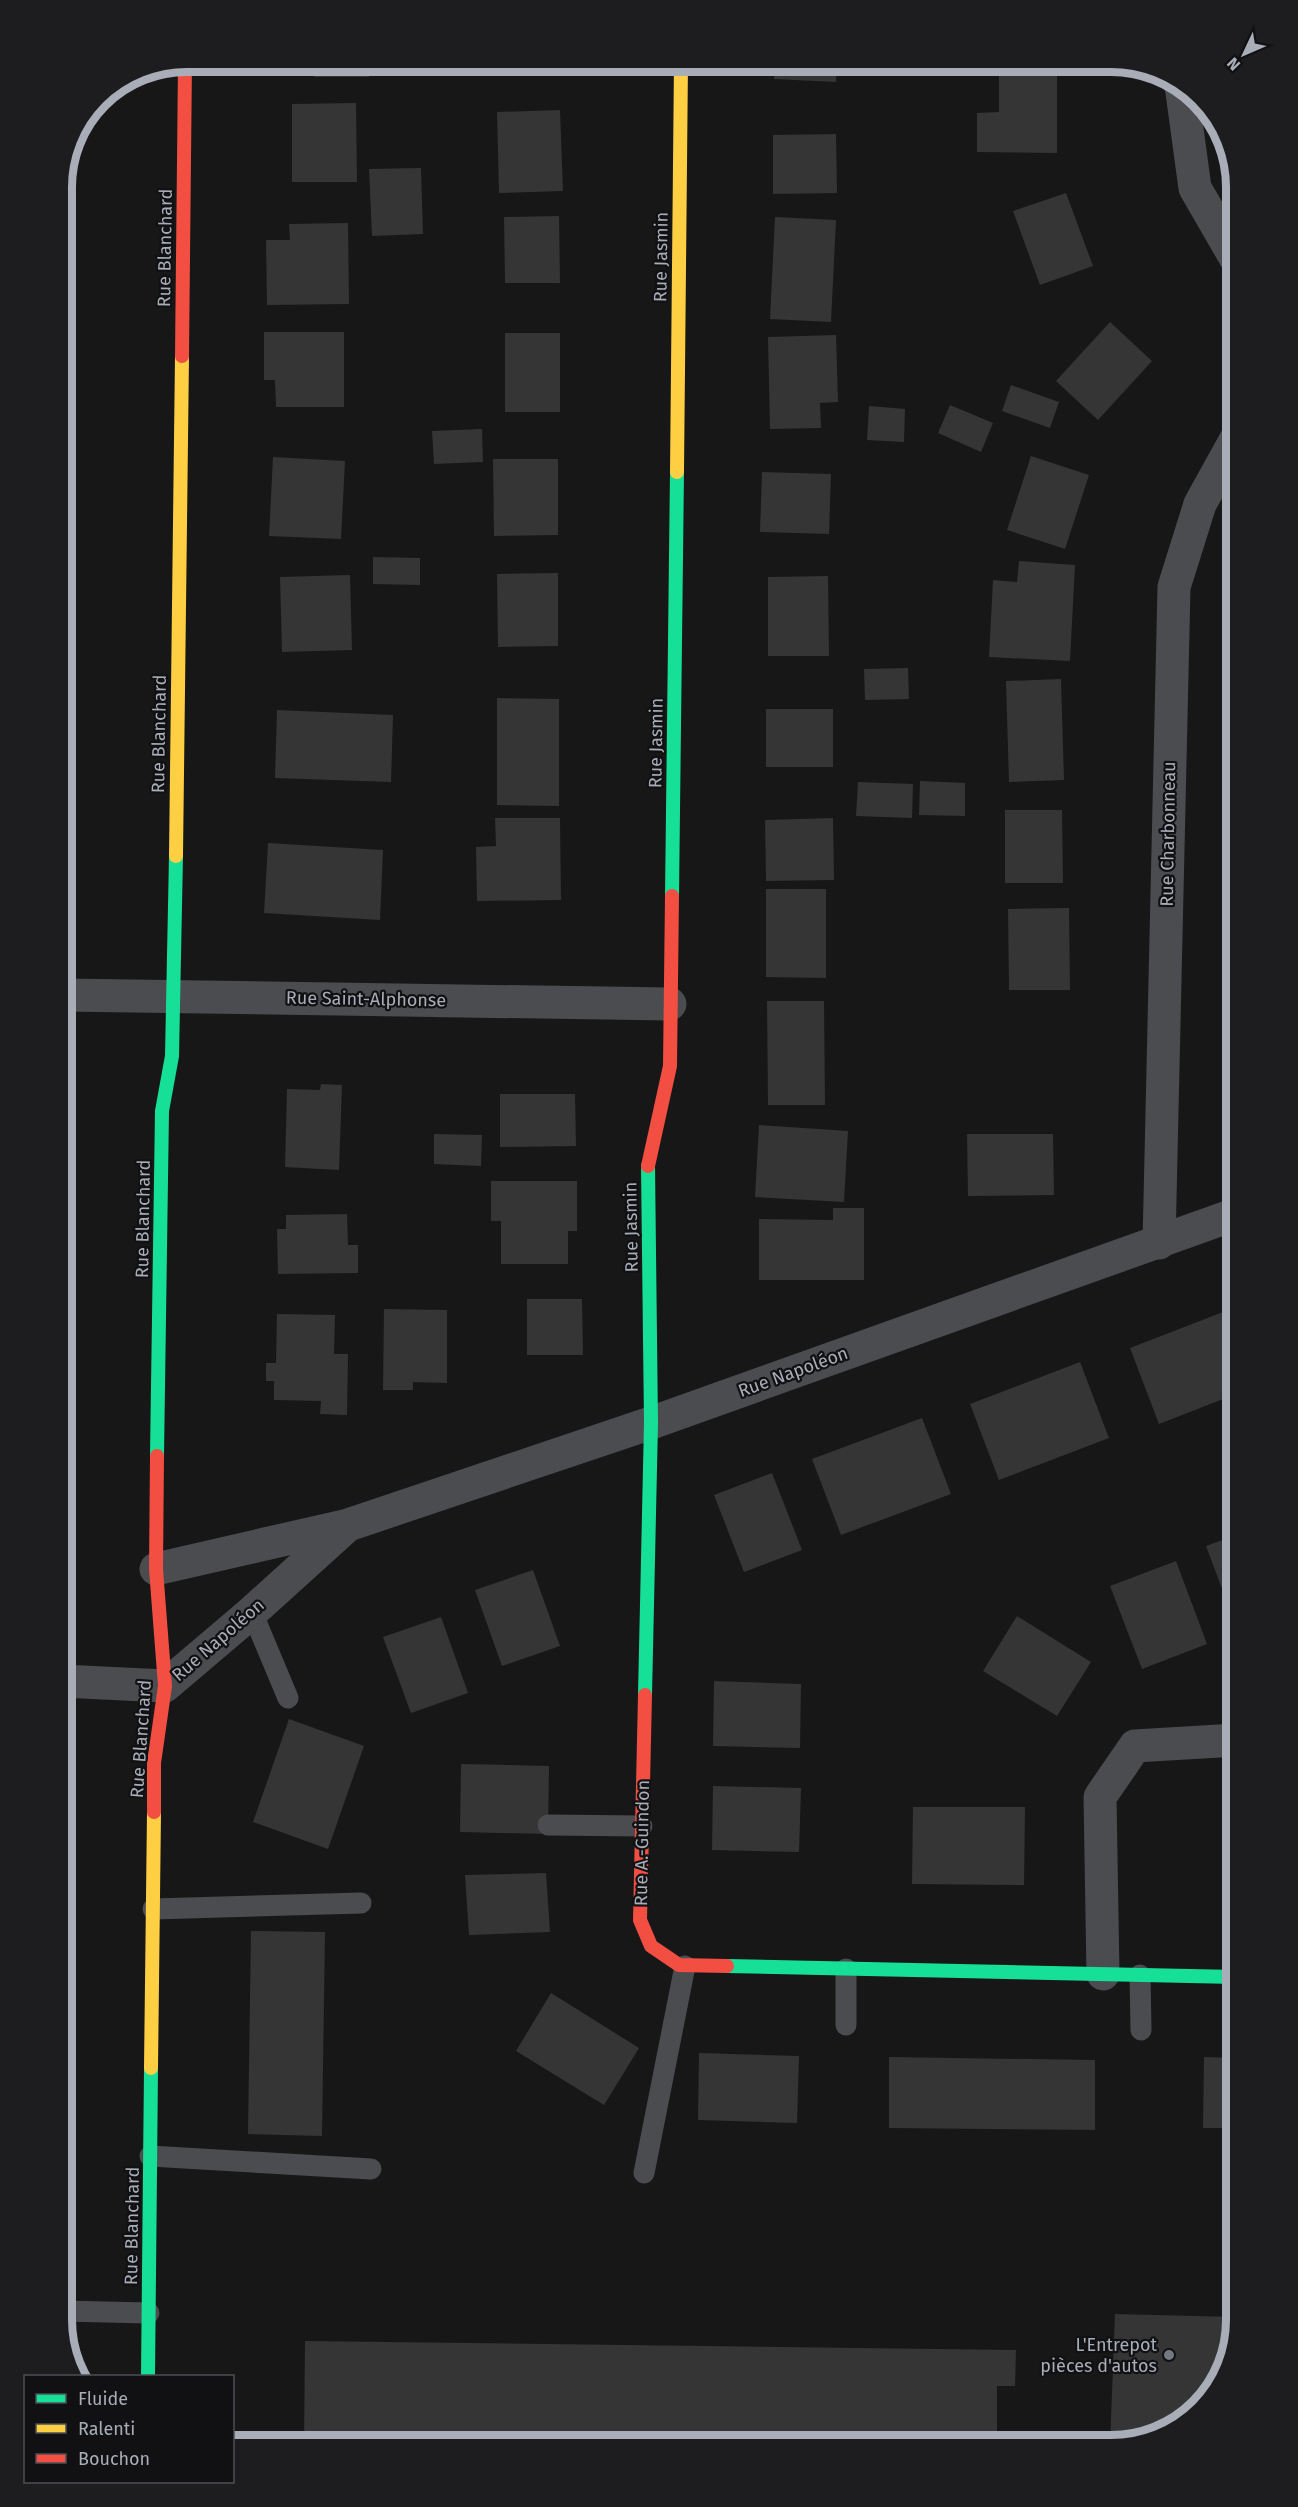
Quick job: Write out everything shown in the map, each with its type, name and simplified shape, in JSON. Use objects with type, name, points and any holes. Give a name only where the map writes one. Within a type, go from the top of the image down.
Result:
[{"type":"street","name":"Rue Blanchard","points":[[148,2375],[154,1763],[165,1686],[156,1569],[162,1111],[172,1056],[174,997],[185,72]]},
{"type":"street","name":"Rue Jasmin","points":[[651,1423],[648,1161],[670,1066],[681,72]]},
{"type":"street","points":[[1182,97],[1195,188],[1226,242]]},
{"type":"street","name":"Rue Charbonneau","points":[[1159,1243],[1174,587],[1200,504],[1226,457]]},
{"type":"street","name":"Rue Saint-Alphonse","points":[[72,995],[670,1004]]},
{"type":"street","name":"Rue Napoléon","points":[[156,1569],[348,1525],[651,1423],[1226,1218]]},
{"type":"street","name":"Rue A.-Guindon","points":[[651,1423],[640,1920],[651,1946],[679,1965],[685,1966],[1226,1977]]},
{"type":"street","name":"Rue Napoléon","points":[[72,1681],[165,1686],[252,1612],[348,1525]]},
{"type":"street","points":[[1103,1974],[1100,1797],[1135,1746],[1226,1741]]},
{"type":"lane","points":[[252,1612],[288,1698]]},
{"type":"lane","points":[[548,1825],[642,1826]]},
{"type":"lane","points":[[153,1909],[361,1902]]},
{"type":"lane","points":[[644,2173],[685,1966]]},
{"type":"lane","points":[[846,1969],[846,2025]]},
{"type":"lane","points":[[1140,1975],[1141,2030]]},
{"type":"lane","points":[[150,2156],[371,2169]]},
{"type":"lane","points":[[72,2311],[149,2313]]},
{"type":"building","points":[[314,72],[369,72],[369,77],[314,77]]},
{"type":"building","points":[[501,72],[561,72],[561,74],[501,74]]},
{"type":"building","points":[[774,72],[836,72],[836,82],[774,79]]},
{"type":"building","points":[[999,74],[1057,74],[1057,153],[977,152],[977,113],[999,112]]},
{"type":"building","points":[[356,103],[357,182],[292,182],[292,104]]},
{"type":"building","points":[[560,110],[563,191],[499,193],[497,112]]},
{"type":"building","points":[[836,134],[837,193],[773,194],[773,135]]},
{"type":"building","points":[[421,168],[423,234],[372,236],[369,169]]},
{"type":"building","points":[[1066,193],[1093,266],[1040,285],[1013,211]]},
{"type":"building","points":[[559,216],[560,283],[505,283],[504,217]]},
{"type":"building","points":[[775,217],[836,220],[831,322],[770,319]]},
{"type":"building","points":[[348,223],[349,304],[267,305],[266,240],[290,240],[289,224]]},
{"type":"building","points":[[1110,322],[1152,361],[1098,420],[1056,381]]},
{"type":"building","points":[[264,332],[344,332],[344,407],[276,407],[275,380],[264,380]]},
{"type":"building","points":[[505,333],[560,333],[560,412],[505,412]]},
{"type":"building","points":[[836,335],[838,402],[820,403],[821,428],[770,429],[768,337]]},
{"type":"building","points":[[1011,385],[1059,402],[1050,428],[1002,411]]},
{"type":"building","points":[[950,405],[993,423],[981,452],[938,433]]},
{"type":"building","points":[[869,406],[905,409],[904,442],[867,440]]},
{"type":"building","points":[[482,429],[483,462],[434,464],[432,431]]},
{"type":"building","points":[[1031,456],[1089,475],[1065,549],[1007,530]]},
{"type":"building","points":[[273,457],[345,461],[341,539],[269,536]]},
{"type":"building","points":[[493,459],[558,459],[558,535],[494,536]]},
{"type":"building","points":[[762,472],[831,474],[829,534],[760,532]]},
{"type":"building","points":[[373,557],[420,558],[420,585],[373,584]]},
{"type":"building","points":[[1019,561],[1075,565],[1070,661],[989,657],[993,580],[1017,582]]},
{"type":"building","points":[[558,573],[558,646],[498,647],[497,574]]},
{"type":"building","points":[[350,575],[352,650],[282,652],[280,577]]},
{"type":"building","points":[[828,576],[829,656],[768,656],[768,577]]},
{"type":"building","points":[[908,668],[909,699],[865,700],[864,669]]},
{"type":"building","points":[[1061,679],[1064,780],[1009,782],[1006,681]]},
{"type":"building","points":[[497,698],[559,699],[559,806],[497,805]]},
{"type":"building","points":[[766,709],[833,709],[833,767],[766,767]]},
{"type":"building","points":[[277,710],[393,715],[391,782],[275,778]]},
{"type":"building","points":[[920,781],[965,783],[965,816],[919,815]]},
{"type":"building","points":[[858,782],[913,784],[912,818],[856,816]]},
{"type":"building","points":[[1005,810],[1062,810],[1063,883],[1005,883]]},
{"type":"building","points":[[495,818],[560,818],[561,900],[477,901],[476,847],[496,846]]},
{"type":"building","points":[[833,818],[834,880],[766,881],[765,820]]},
{"type":"building","points":[[268,843],[383,850],[380,920],[264,913]]},
{"type":"building","points":[[766,889],[826,889],[826,978],[766,977]]},
{"type":"building","points":[[1069,908],[1070,990],[1009,990],[1008,909]]},
{"type":"building","points":[[767,1001],[824,1001],[825,1105],[768,1105]]},
{"type":"building","points":[[321,1084],[342,1085],[339,1170],[285,1167],[287,1089],[320,1090]]},
{"type":"building","points":[[500,1094],[575,1094],[576,1146],[500,1147]]},
{"type":"building","points":[[759,1125],[848,1131],[844,1202],[755,1197]]},
{"type":"building","points":[[434,1134],[482,1135],[481,1166],[434,1164]]},
{"type":"building","points":[[967,1134],[1053,1134],[1054,1195],[968,1196]]},
{"type":"building","points":[[491,1181],[577,1181],[577,1231],[568,1231],[568,1264],[501,1264],[501,1221],[491,1221]]},
{"type":"building","points":[[833,1208],[864,1208],[864,1280],[759,1280],[759,1219],[833,1220]]},
{"type":"building","points":[[347,1214],[348,1245],[358,1245],[358,1273],[278,1274],[277,1229],[286,1229],[286,1215]]},
{"type":"building","points":[[527,1299],[582,1299],[583,1355],[527,1355]]},
{"type":"building","points":[[384,1309],[447,1310],[447,1383],[413,1382],[413,1390],[383,1390]]},
{"type":"building","points":[[1226,1311],[1226,1398],[1159,1424],[1130,1348]]},
{"type":"building","points":[[277,1314],[335,1315],[334,1354],[348,1354],[347,1415],[320,1414],[321,1401],[274,1400],[274,1381],[266,1381],[266,1363],[276,1363]]},
{"type":"building","points":[[1080,1362],[1109,1438],[999,1480],[970,1404]]},
{"type":"building","points":[[922,1418],[951,1494],[841,1535],[812,1459]]},
{"type":"building","points":[[772,1473],[802,1550],[744,1572],[714,1495]]},
{"type":"building","points":[[1226,1539],[1226,1599],[1206,1546]]},
{"type":"building","points":[[1176,1561],[1207,1644],[1142,1669],[1110,1586]]},
{"type":"building","points":[[533,1570],[560,1646],[502,1666],[475,1590]]},
{"type":"building","points":[[1017,1616],[1091,1662],[1057,1716],[983,1671]]},
{"type":"building","points":[[441,1617],[468,1693],[411,1713],[383,1637]]},
{"type":"building","points":[[714,1681],[801,1684],[800,1748],[713,1746]]},
{"type":"building","points":[[289,1719],[364,1746],[328,1849],[253,1822]]},
{"type":"building","points":[[461,1764],[549,1766],[548,1834],[460,1832]]},
{"type":"building","points":[[713,1786],[801,1788],[799,1852],[712,1850]]},
{"type":"building","points":[[913,1807],[1025,1807],[1024,1885],[912,1884]]},
{"type":"building","points":[[546,1873],[550,1932],[469,1935],[465,1875]]},
{"type":"building","points":[[251,1931],[325,1932],[322,2136],[248,2134]]},
{"type":"building","points":[[551,1993],[639,2048],[604,2105],[516,2051]]},
{"type":"building","points":[[699,2053],[799,2056],[797,2123],[698,2120]]},
{"type":"building","points":[[889,2057],[1095,2060],[1095,2130],[889,2128]]},
{"type":"building","points":[[1204,2057],[1226,2058],[1226,2128],[1203,2128]]},
{"type":"building","name":"L'Entrepot pièces d'autos","points":[[1115,2314],[1226,2317],[1220,2357],[1207,2384],[1197,2396],[1181,2411],[1155,2426],[1133,2433],[1110,2435]]},
{"type":"building","points":[[305,2341],[1016,2350],[1015,2386],[997,2386],[997,2435],[304,2435]]},
{"type":"traffic: fast","points":[[672,896],[677,472]]},
{"type":"traffic: fast","points":[[157,1456],[162,1111],[172,1056],[176,856]]},
{"type":"traffic: fast","points":[[645,1695],[651,1423],[648,1166]]},
{"type":"traffic: fast","points":[[727,1966],[1226,1977]]},
{"type":"traffic: fast","points":[[148,2375],[151,2068]]},
{"type":"traffic: slow","points":[[677,472],[681,72]]},
{"type":"traffic: slow","points":[[176,856],[182,356]]},
{"type":"traffic: slow","points":[[151,2068],[154,1812]]},
{"type":"traffic: jam","points":[[182,356],[185,72]]},
{"type":"traffic: jam","points":[[648,1166],[670,1066],[672,896]]},
{"type":"traffic: jam","points":[[154,1812],[154,1763],[165,1686],[156,1569],[157,1456]]},
{"type":"traffic: jam","points":[[645,1695],[640,1920],[651,1946],[679,1965],[727,1966]]},
{"type":"place","name":"L'Entrepot pièces d'autos","points":[[1169,2355]]}]
